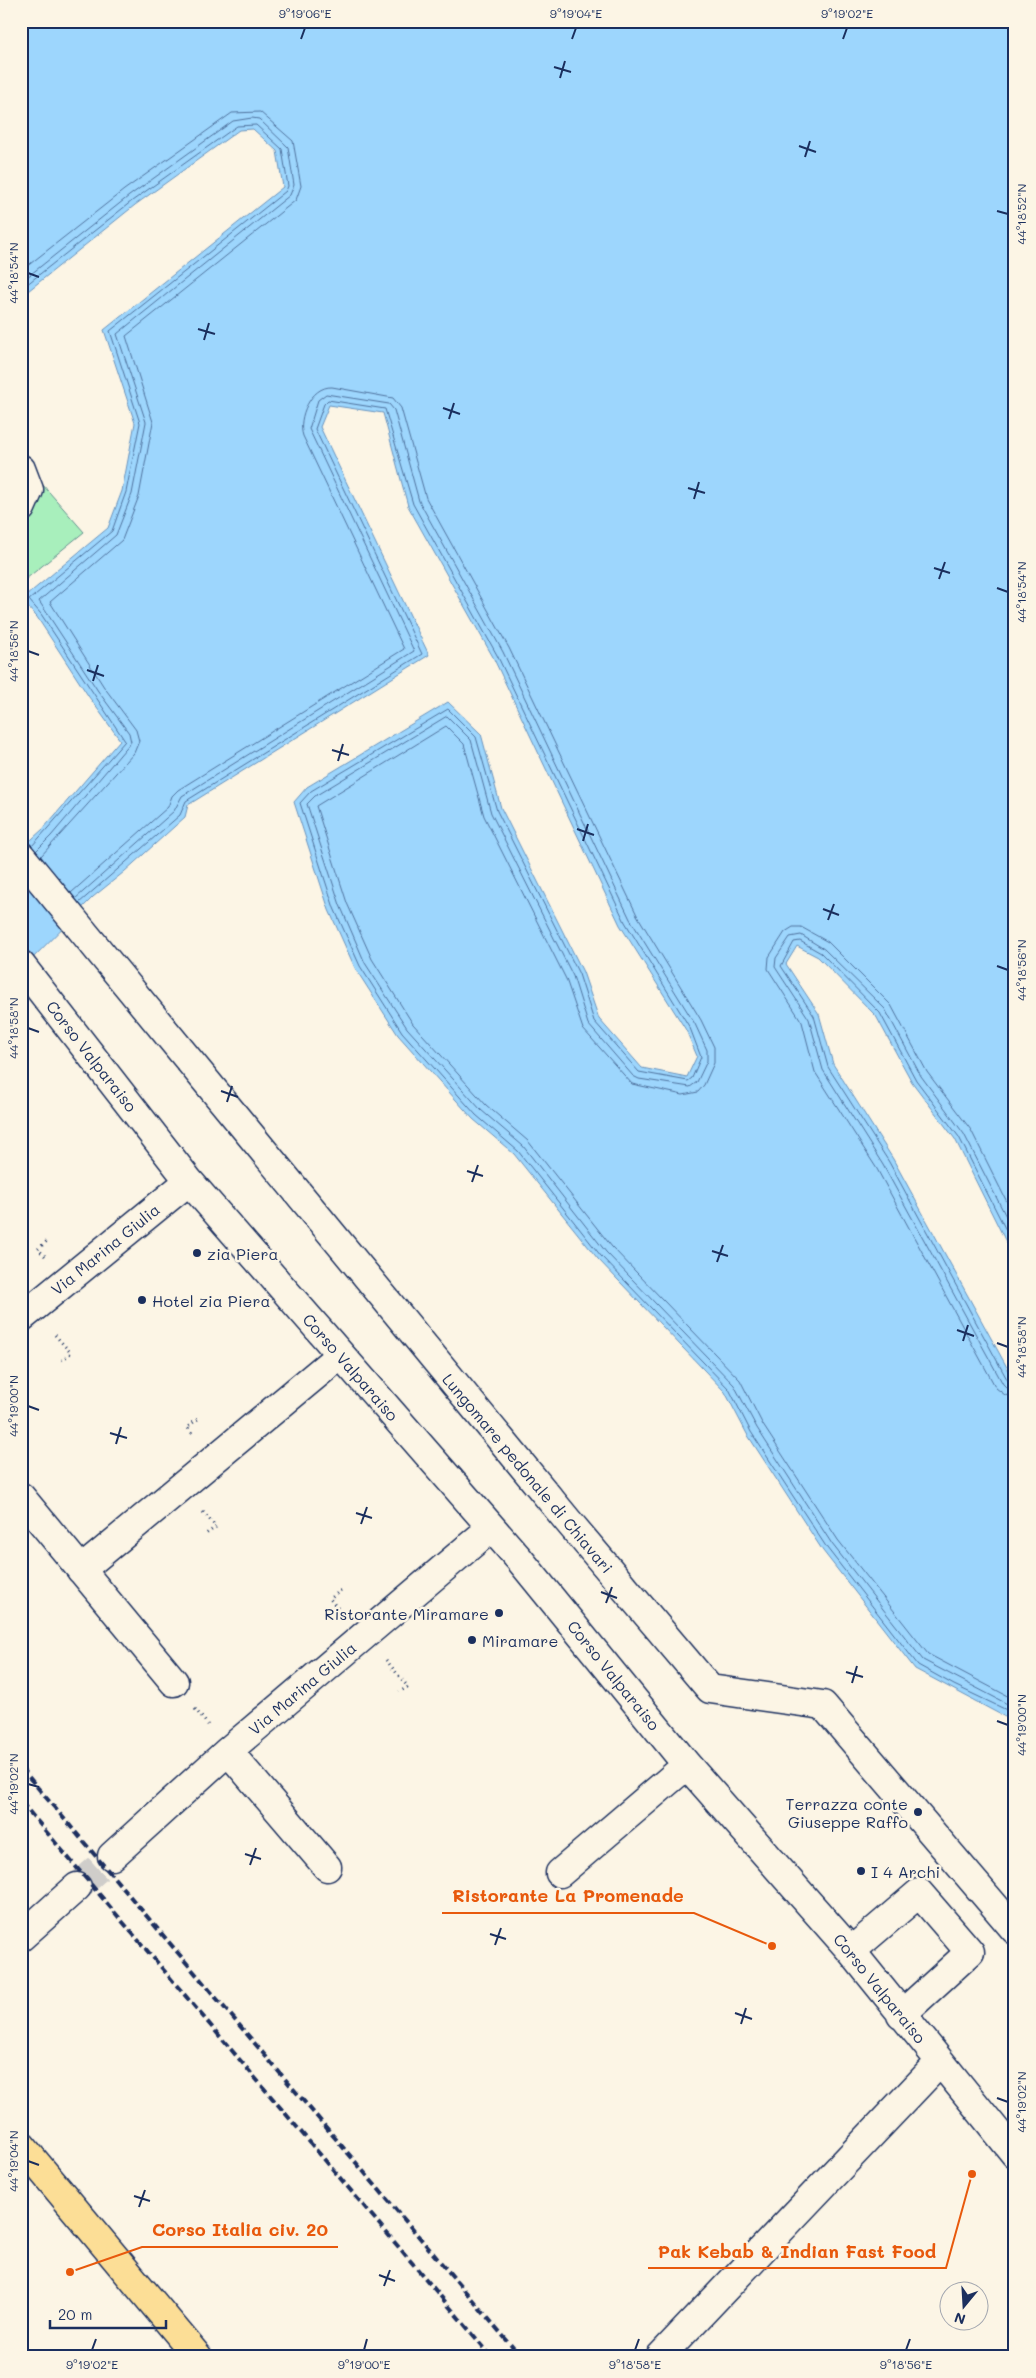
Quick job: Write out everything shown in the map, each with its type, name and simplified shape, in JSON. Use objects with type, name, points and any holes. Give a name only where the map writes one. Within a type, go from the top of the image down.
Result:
[{"type":"main road","points":[[21,2145],[198,2357]]},
{"type":"street","points":[[21,469],[29,490],[21,508]]},
{"type":"street","name":"Lungomare pedonale di Chiavari","points":[[21,856],[87,939],[568,1521],[710,1689],[823,1705],[1015,1930]]},
{"type":"street","name":"Corso Valparaiso","points":[[27,971],[189,1181],[490,1528],[520,1560],[687,1765],[851,1951],[901,2015],[1013,2148]]},
{"type":"street","name":"Via Marina Giulia","points":[[21,1318],[189,1181]]},
{"type":"street","points":[[81,1570],[340,1355]]},
{"type":"street","points":[[21,1497],[174,1682]]},
{"type":"street","name":"Via Marina Giulia","points":[[112,1856],[228,1751],[490,1528]]},
{"type":"street","points":[[228,1751],[327,1867]]},
{"type":"street","points":[[560,1874],[687,1765]]},
{"type":"street","points":[[21,1937],[77,1887]]},
{"type":"street","points":[[851,1951],[919,1893],[970,1952],[901,2015]]},
{"type":"street","points":[[660,2357],[940,2062]]},
{"type":"path","points":[[365,1635],[408,1687],[399,1692]]},
{"type":"path","points":[[174,1682],[228,1751]]},
{"type":"green space","points":[[21,460],[84,532],[21,583]]},
{"type":"water","points":[[21,21],[1015,21],[1015,1260],[955,1139],[912,1082],[876,1016],[818,957],[797,946],[786,964],[819,1014],[833,1064],[893,1159],[1015,1382],[1015,1719],[1007,1718],[915,1669],[823,1551],[747,1434],[725,1392],[598,1259],[514,1154],[473,1119],[398,1035],[355,968],[329,910],[294,802],[307,787],[448,702],[481,734],[501,808],[583,972],[599,1019],[642,1068],[687,1077],[697,1056],[686,1030],[620,925],[493,657],[408,506],[383,413],[329,405],[320,427],[429,655],[188,805],[185,817],[93,897],[21,970],[21,849],[43,829],[120,740],[89,697],[37,617],[21,600],[108,528],[122,491],[135,423],[104,330],[283,187],[277,151],[253,129],[239,130],[135,205],[23,295]]},
{"type":"tunnel","points":[[77,1887],[112,1856]]},
{"type":"railway","points":[[21,1768],[521,2357]]},
{"type":"railway","points":[[21,1802],[492,2357]]},
{"type":"place","name":"zia Piera","points":[[197,1253]]},
{"type":"place","name":"Hotel zia Piera","points":[[142,1300]]},
{"type":"place","name":"Ristorante Miramare","points":[[499,1613]]},
{"type":"place","name":"Miramare","points":[[472,1640]]},
{"type":"place","name":"Terrazza conte Giuseppe Raffo","points":[[918,1812]]},
{"type":"place","name":"I 4 Archi","points":[[861,1871]]},
{"type":"place","name":"Ristorante La Promenade","points":[[772,1946]]},
{"type":"place","name":"Pak Kebab & Indian Fast Food","points":[[972,2174]]},
{"type":"place","name":"Corso Italia civ. 20","points":[[70,2272]]}]
